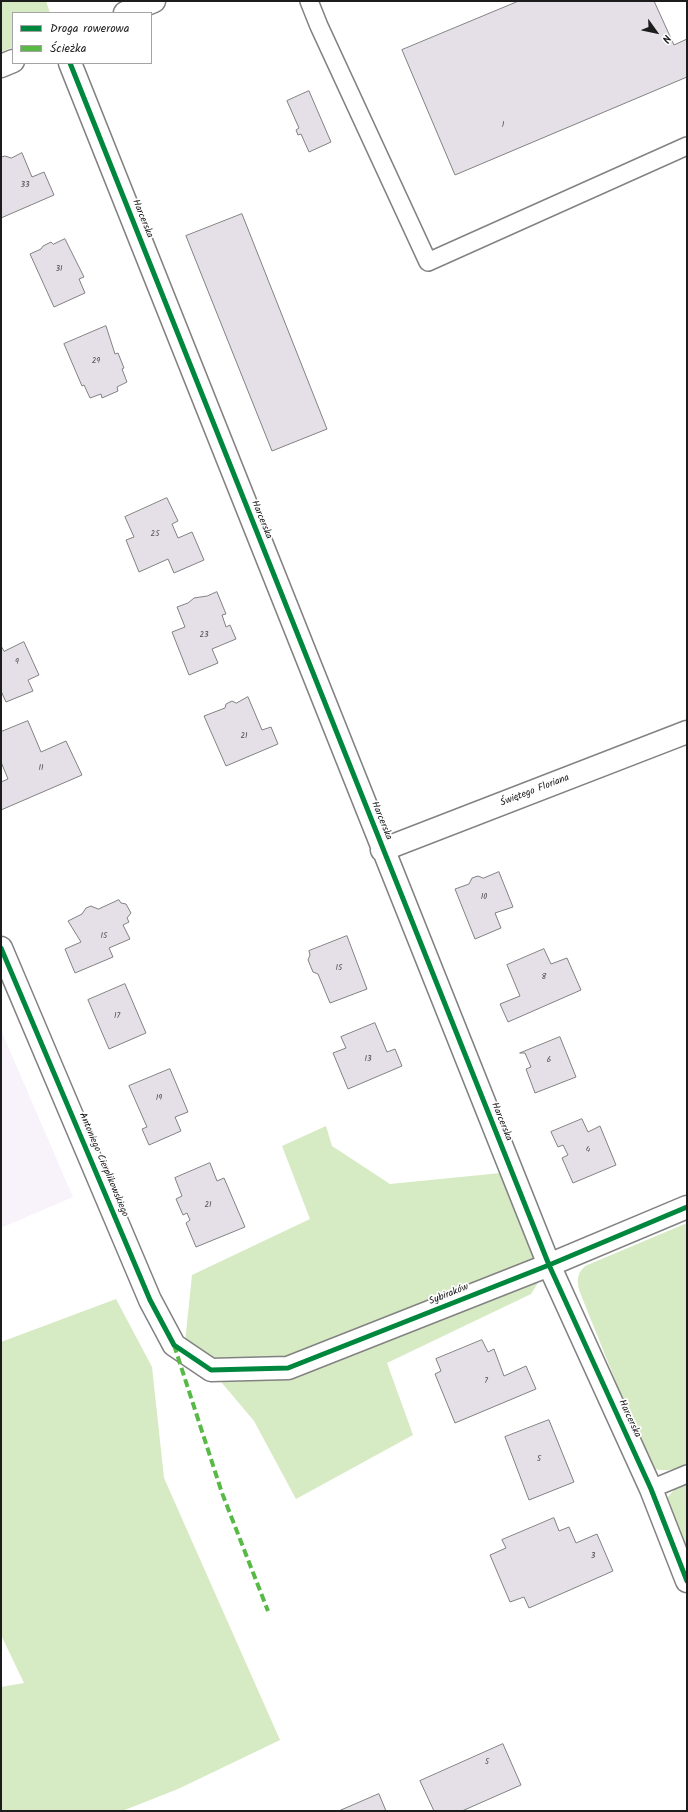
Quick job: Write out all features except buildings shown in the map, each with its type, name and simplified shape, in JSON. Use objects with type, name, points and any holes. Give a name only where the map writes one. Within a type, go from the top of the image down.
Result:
[{"type":"street","points":[[127,12],[154,1]]},
{"type":"street","points":[[1,66],[12,61]]},
{"type":"street","name":"Harcerska","points":[[70,64],[382,850],[549,1265],[651,1489],[687,1581]]},
{"type":"street","name":"Świętego Floriana","points":[[382,850],[687,732]]},
{"type":"street","name":"Antoniego Cierplikowskiego","points":[[1,948],[150,1300],[174,1346],[211,1370]]},
{"type":"street","name":"Sybiraków","points":[[211,1370],[288,1368],[549,1265],[687,1207]]},
{"type":"lane","points":[[309,1],[319,26],[428,262],[687,146]]},
{"type":"lane","points":[[651,1489],[687,1474]]},
{"type":"shaded area","points":[[1,1030],[73,1197],[1,1228]]},
{"type":"green space","points":[[1,1],[46,1],[50,12],[12,12],[12,47],[1,52]]},
{"type":"green space","points":[[326,1126],[332,1146],[390,1184],[511,1172],[549,1265],[531,1294],[387,1363],[413,1435],[296,1499],[254,1421],[211,1370],[184,1352],[192,1275],[310,1219],[282,1146]]},
{"type":"green space","points":[[687,1223],[687,1464],[673,1469],[660,1470],[650,1467],[579,1290],[578,1280],[580,1272],[585,1266]]},
{"type":"green space","points":[[116,1299],[152,1367],[164,1478],[280,1740],[178,1789],[122,1811],[1,1811],[1,1687],[24,1683],[1,1635],[1,1342]]},
{"type":"green space","points":[[687,1484],[687,1561],[666,1499],[675,1489]]},
{"type":"marked path","points":[[174,1345],[222,1493],[268,1611]]},
{"type":"cycle path","points":[[70,64],[549,1265],[651,1489],[687,1581]]},
{"type":"cycle path","points":[[1,948],[150,1300],[174,1345],[211,1370],[288,1368],[549,1265],[687,1207]]}]
